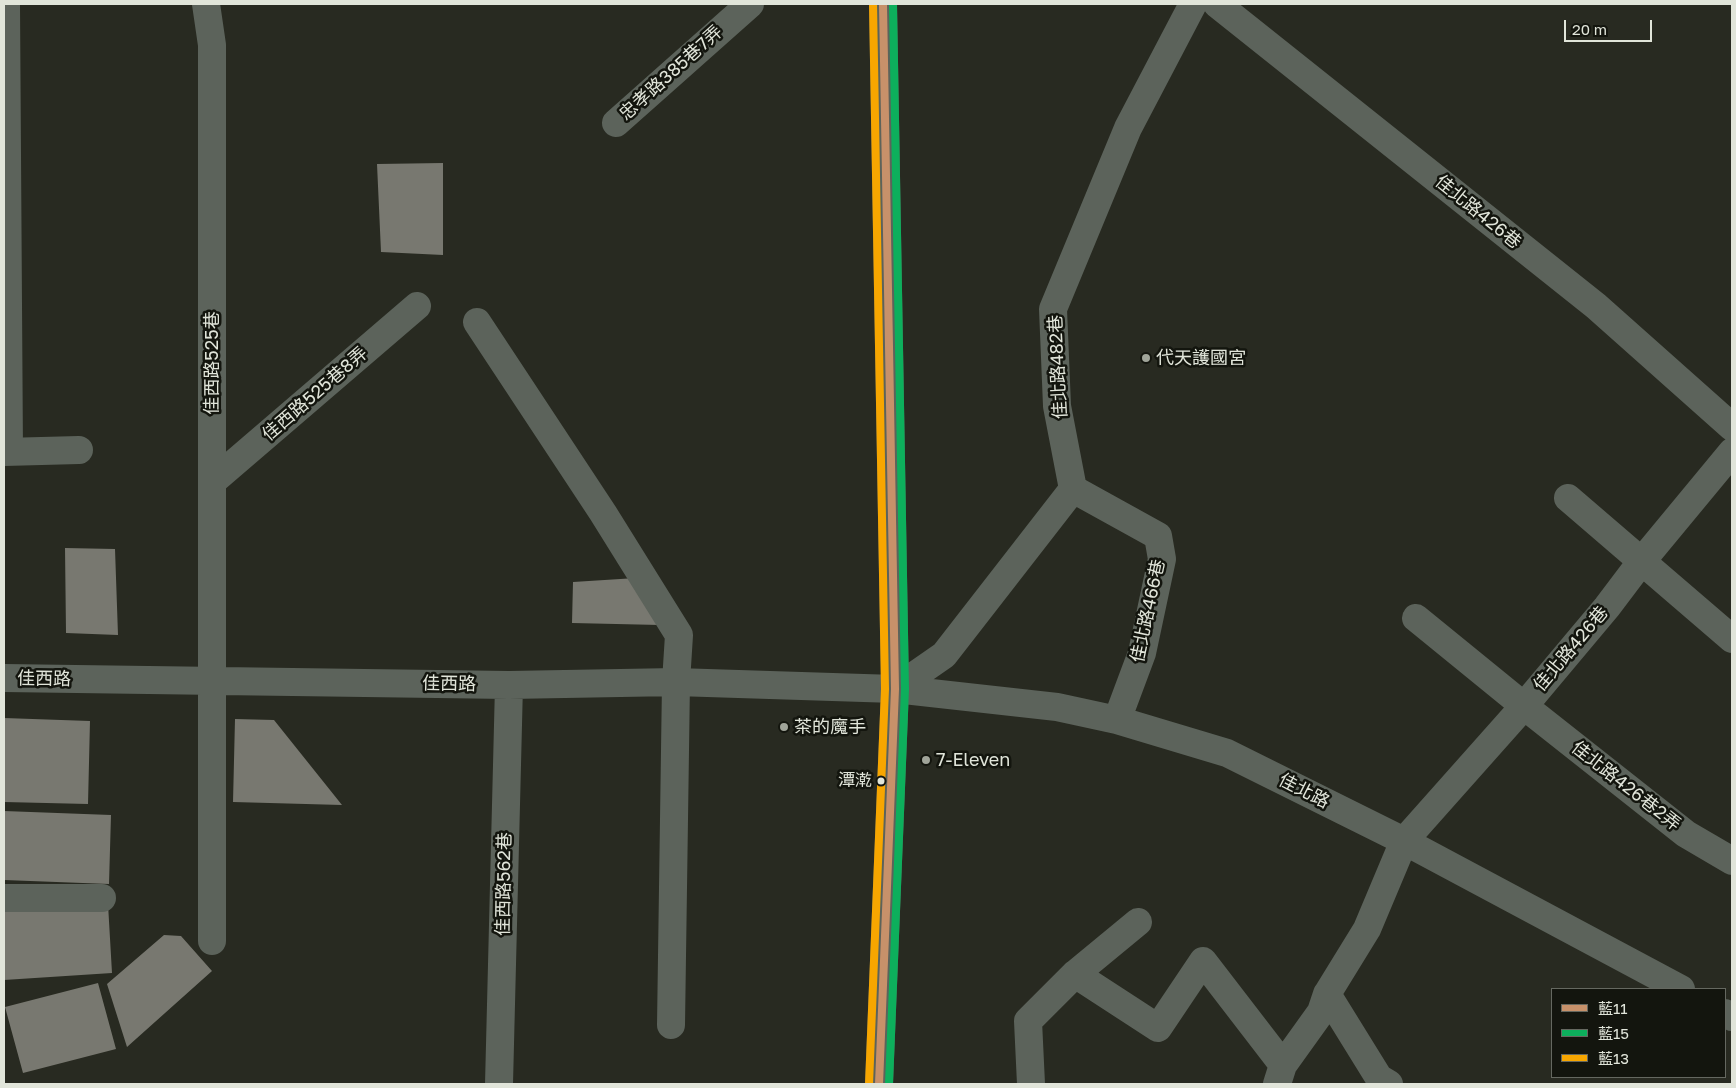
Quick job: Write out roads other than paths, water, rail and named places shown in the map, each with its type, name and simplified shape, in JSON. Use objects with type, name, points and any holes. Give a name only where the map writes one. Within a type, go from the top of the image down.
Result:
[{"type":"street","points":[[6,4],[6,452],[79,450]]},
{"type":"street","name":"佳西路525巷","points":[[206,4],[212,45],[212,941]]},
{"type":"street","name":"忠孝路385巷7弄","points":[[616,123],[750,4]]},
{"type":"street","points":[[879,1084],[895,689],[884,4]]},
{"type":"street","name":"佳北路482巷","points":[[1073,489],[1057,406],[1053,309],[1128,128],[1193,4]]},
{"type":"street","name":"佳北路426巷","points":[[1217,4],[1596,306],[1732,427]]},
{"type":"street","name":"佳西路525巷8弄","points":[[212,482],[417,306]]},
{"type":"street","points":[[477,322],[603,513],[679,636],[676,682],[671,1025]]},
{"type":"street","name":"佳北路426巷","points":[[1280,1075],[1321,1012],[1327,994],[1368,929],[1404,841],[1524,706],[1732,452]]},
{"type":"street","points":[[895,689],[944,655],[1073,489]]},
{"type":"street","name":"佳北路466巷","points":[[1073,489],[1158,536],[1162,559],[1142,653],[1117,720]]},
{"type":"street","points":[[1568,498],[1732,639]]},
{"type":"street","name":"佳北路426巷2弄","points":[[1416,618],[1686,834],[1732,861]]},
{"type":"street","name":"佳西路","points":[[4,678],[509,685],[676,682],[895,689]]},
{"type":"street","name":"佳西路562巷","points":[[499,1084],[509,685]]},
{"type":"street","name":"佳北路","points":[[895,689],[1057,707],[1117,720],[1227,752],[1404,841],[1679,988]]},
{"type":"street","points":[[4,898],[102,898]]},
{"type":"street","points":[[1031,1084],[1028,1021],[1075,974],[1138,922]]},
{"type":"street","points":[[1075,974],[1158,1028],[1203,961],[1280,1075]]},
{"type":"street","points":[[1327,994],[1379,1078],[1389,1084]]},
{"type":"place","name":"代天護國宮","points":[[1146,358]]},
{"type":"place","name":"茶的魔手","points":[[784,727]]},
{"type":"place","name":"7-Eleven","points":[[926,760]]},
{"type":"place","name":"潭漧","points":[[881,781]]}]
